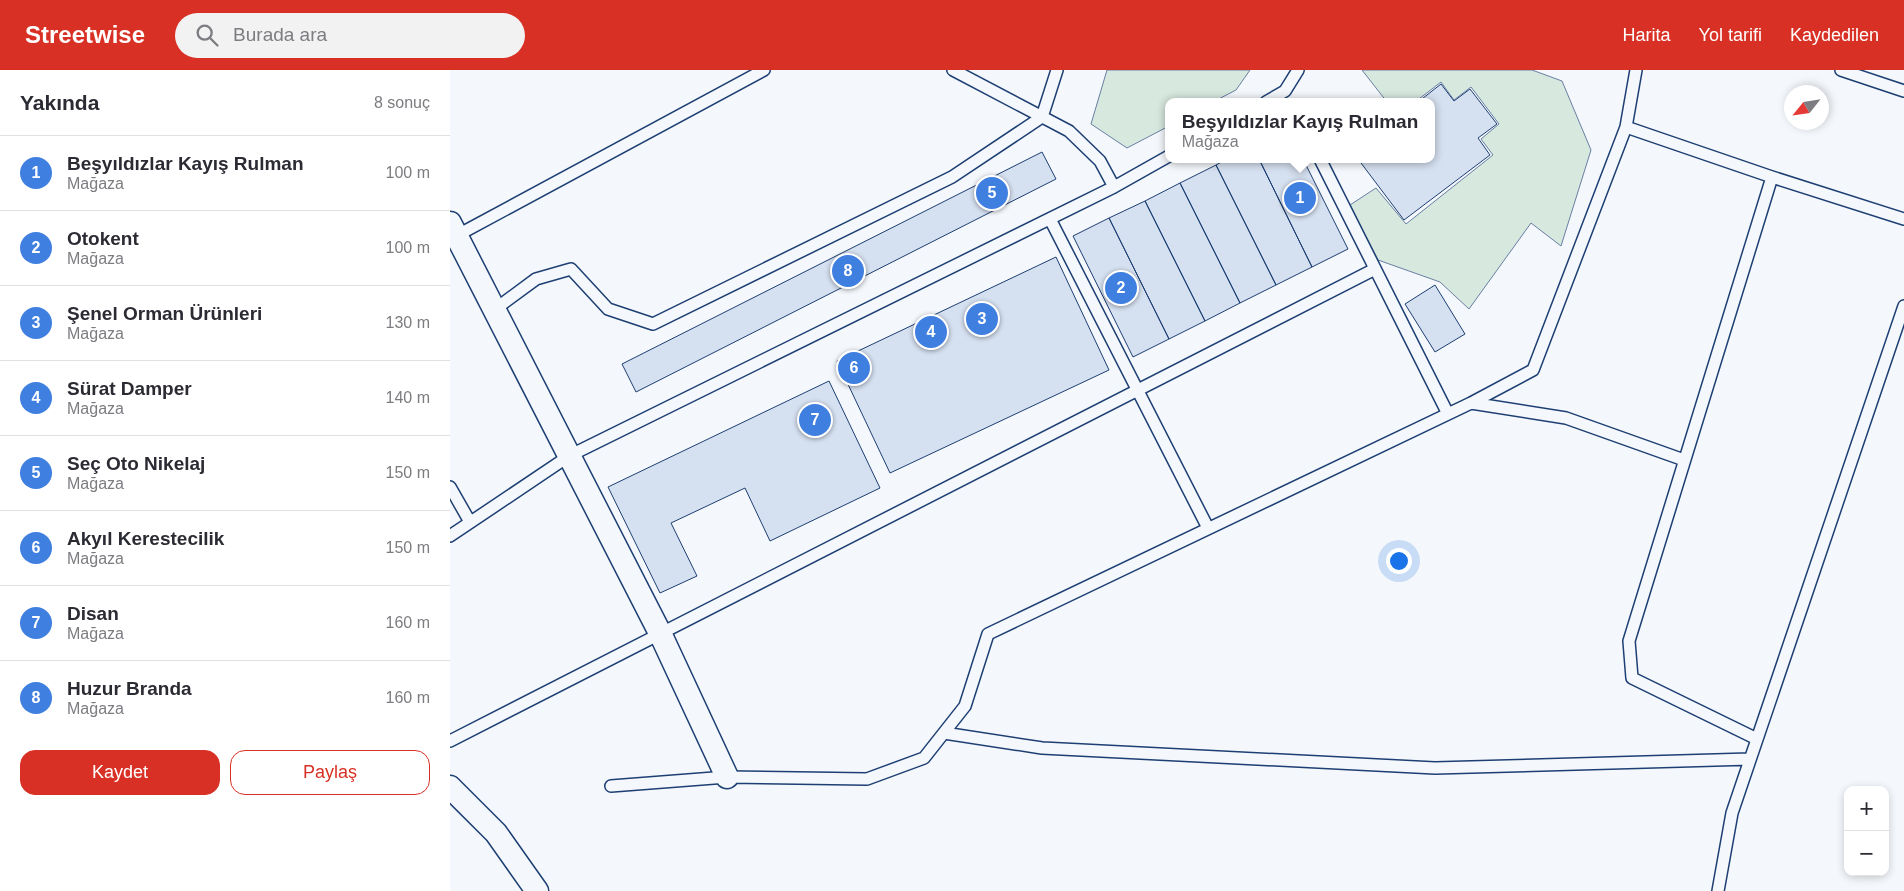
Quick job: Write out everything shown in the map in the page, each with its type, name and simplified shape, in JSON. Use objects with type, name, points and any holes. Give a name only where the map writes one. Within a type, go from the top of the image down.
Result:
[{"type":"street","points":[[453,229],[660,633],[727,778]]},
{"type":"street","points":[[450,788],[496,833],[537,891]]},
{"type":"lane","points":[[453,229],[764,70]]},
{"type":"lane","points":[[954,70],[1069,131],[1100,161],[1114,187]]},
{"type":"lane","points":[[494,310],[536,279],[571,269],[608,309],[653,324],[952,177],[1042,117],[1057,70]]},
{"type":"lane","points":[[1288,96],[1298,70]]},
{"type":"lane","points":[[611,786],[727,778],[867,779],[924,758],[965,706],[988,634],[1471,403],[1533,370],[1626,128],[1636,70]]},
{"type":"lane","points":[[1847,71],[1904,91]]},
{"type":"lane","points":[[1626,128],[1904,219]]},
{"type":"lane","points":[[450,536],[569,456],[1050,219],[1114,187],[1165,158]]},
{"type":"lane","points":[[1322,163],[1448,414]]},
{"type":"lane","points":[[1757,739],[1632,678],[1629,641],[1772,177]]},
{"type":"lane","points":[[1050,219],[1208,528]]},
{"type":"lane","points":[[450,741],[1375,269]]},
{"type":"lane","points":[[1718,891],[1732,813],[1904,306]]},
{"type":"lane","points":[[1471,403],[1566,418],[1684,460]]},
{"type":"lane","points":[[450,487],[470,522]]},
{"type":"lane","points":[[944,733],[1042,748],[1435,768],[1750,759]]},
{"type":"shaded area","points":[[1107,70],[1250,70],[1236,90],[1221,98],[1165,98],[1165,128],[1127,148],[1091,124]]},
{"type":"shaded area","points":[[1362,70],[1532,70],[1562,81],[1591,150],[1561,246],[1531,223],[1469,309],[1440,282],[1378,260],[1350,205],[1376,188],[1406,224],[1493,155],[1481,139],[1499,124],[1471,87],[1454,100],[1441,82],[1420,98],[1384,98]]},
{"type":"building","points":[[1441,84],[1454,101],[1470,89],[1497,124],[1478,138],[1490,155],[1404,220],[1361,163],[1435,163],[1435,98],[1423,98]]},
{"type":"building","points":[[1042,152],[1056,179],[636,392],[622,364]]},
{"type":"building","points":[[1220,163],[1261,163],[1312,267],[1276,285],[1216,165]]},
{"type":"building","points":[[1261,163],[1305,163],[1348,249],[1312,267]]},
{"type":"building","points":[[1216,165],[1276,285],[1240,303],[1180,183]]},
{"type":"building","points":[[1180,183],[1240,303],[1205,321],[1145,201]]},
{"type":"building","points":[[1145,201],[1205,321],[1169,339],[1109,218]]},
{"type":"building","points":[[1109,218],[1169,339],[1133,357],[1073,236]]},
{"type":"building","points":[[1056,257],[1109,370],[890,473],[837,361]]},
{"type":"building","points":[[1435,285],[1465,334],[1435,352],[1405,304]]},
{"type":"building","points":[[829,381],[880,488],[770,541],[745,488],[671,523],[697,576],[660,593],[608,487]]},
{"type":"place","name":"Seç Oto Nikelaj","points":[[992,193]]},
{"type":"place","name":"Beşyıldızlar Kayış Rulman","points":[[1300,198]]},
{"type":"place","name":"Huzur Branda","points":[[848,271]]},
{"type":"place","name":"Otokent","points":[[1121,288]]},
{"type":"place","name":"Şenel Orman Ürünleri","points":[[982,319]]},
{"type":"place","name":"Sürat Damper","points":[[931,332]]},
{"type":"place","name":"Akyıl Kerestecilik","points":[[854,368]]},
{"type":"place","name":"Disan","points":[[815,420]]}]
